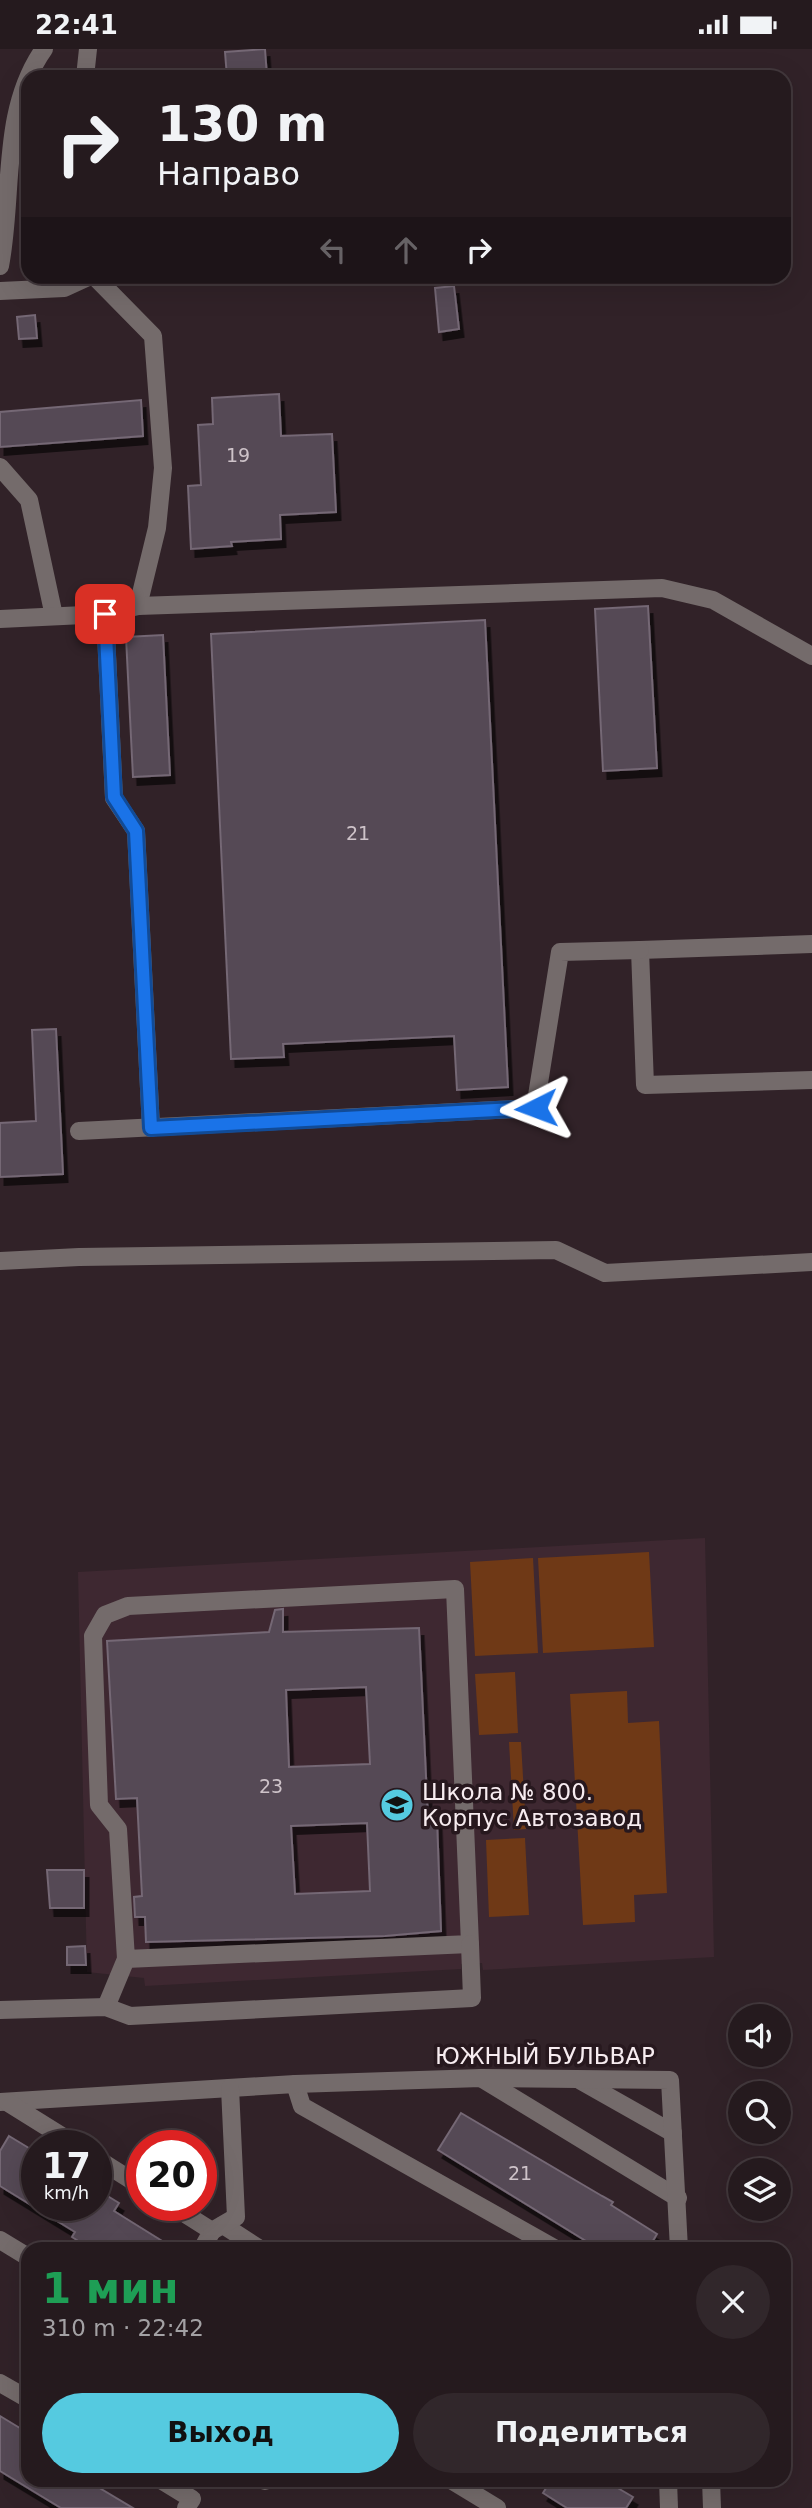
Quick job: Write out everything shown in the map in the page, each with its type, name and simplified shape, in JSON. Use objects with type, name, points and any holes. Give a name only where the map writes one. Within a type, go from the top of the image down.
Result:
[{"type":"street","points":[[32,70],[44,49]]},
{"type":"street","points":[[86,70],[88,49]]},
{"type":"street","points":[[0,266],[7,139],[16,99],[21,90]]},
{"type":"street","points":[[0,291],[64,288],[73,284]]},
{"type":"street","points":[[102,284],[153,336],[163,468],[157,528],[138,606]]},
{"type":"street","points":[[0,467],[29,500],[54,616]]},
{"type":"street","points":[[0,619],[105,614],[138,606],[662,588],[713,600],[812,656]]},
{"type":"street","points":[[105,614],[114,797],[136,831],[151,1128]]},
{"type":"street","points":[[79,1131],[536,1108],[560,952],[812,944]]},
{"type":"street","points":[[640,950],[645,1085],[812,1080]]},
{"type":"street","points":[[0,1261],[79,1257],[556,1250],[605,1273],[812,1262]]},
{"type":"street","points":[[0,2010],[106,2007],[130,2016],[472,1998],[455,1589],[128,1606],[105,1615],[93,1636],[99,1805],[118,1829],[126,1959],[106,2007]]},
{"type":"street","points":[[126,1959],[470,1944]]},
{"type":"street","points":[[481,2078],[678,2198]]},
{"type":"street","name":"ЮЖНЫЙ БУЛЬВАР","points":[[3,2102],[295,2084],[481,2078],[670,2080],[679,2242]]},
{"type":"street","points":[[578,2079],[673,2133]]},
{"type":"street","points":[[295,2084],[302,2106],[544,2242]]},
{"type":"street","points":[[207,2242],[218,2228],[236,2217],[230,2088]]},
{"type":"street","points":[[3,2102],[51,2130]]},
{"type":"street","points":[[204,2221],[246,2242]]},
{"type":"street","points":[[0,2240],[21,2253]]},
{"type":"street","points":[[0,2383],[21,2395]]},
{"type":"street","points":[[171,2487],[195,2505]]},
{"type":"street","points":[[462,2487],[497,2508]]},
{"type":"street","points":[[668,2487],[669,2508]]},
{"type":"street","points":[[711,2487],[712,2508]]},
{"type":"shaded area","name":"Школа № 800. Корпус Автозавод","points":[[705,1538],[714,1957],[483,1970],[482,1963],[461,1964],[461,1969],[145,1986],[144,1978],[87,1972],[78,1572]]},
{"type":"shaded area","points":[[649,1552],[654,1647],[543,1653],[538,1558]]},
{"type":"shaded area","points":[[533,1558],[538,1653],[475,1656],[470,1562]]},
{"type":"shaded area","points":[[515,1672],[518,1733],[479,1735],[475,1674]]},
{"type":"shaded area","points":[[627,1691],[628,1723],[659,1721],[667,1893],[634,1895],[635,1922],[583,1925],[570,1694]]},
{"type":"shaded area","points":[[509,1742],[521,1742],[526,1829],[514,1830]]},
{"type":"shaded area","points":[[525,1838],[529,1915],[489,1917],[486,1840]]},
{"type":"building","points":[[265,49],[266,70],[226,70],[225,52]]},
{"type":"building","points":[[454,286],[459,329],[439,332],[435,288]]},
{"type":"building","points":[[35,315],[37,338],[19,339],[17,317]]},
{"type":"building","points":[[279,394],[281,436],[332,434],[336,512],[280,515],[281,539],[231,542],[232,546],[191,549],[188,486],[201,485],[198,425],[213,424],[212,398]]},
{"type":"building","points":[[141,400],[143,436],[0,447],[0,412]]},
{"type":"building","points":[[648,606],[657,768],[603,771],[595,609]]},
{"type":"building","points":[[485,620],[508,1087],[457,1090],[454,1036],[283,1044],[284,1057],[231,1059],[211,634]]},
{"type":"building","points":[[163,635],[170,775],[133,777],[126,637]]},
{"type":"building","points":[[56,1029],[63,1174],[0,1177],[0,1123],[36,1121],[32,1030]]},
{"type":"building","points":[[283,1609],[283,1632],[419,1628],[428,1819],[437,1819],[441,1931],[385,1936],[146,1942],[145,1917],[135,1917],[134,1897],[142,1896],[137,1798],[116,1799],[107,1641],[269,1632],[275,1610]],"holes":[[[366,1687],[370,1764],[289,1767],[286,1690]],[[367,1823],[370,1891],[295,1894],[291,1826]]]},
{"type":"building","points":[[47,1870],[84,1870],[84,1908],[50,1908]]},
{"type":"building","points":[[85,1946],[86,1965],[67,1965],[67,1947]]},
{"type":"building","points":[[461,2113],[613,2202],[611,2205],[657,2234],[652,2242],[588,2242],[438,2150]]},
{"type":"building","points":[[9,2136],[21,2143],[21,2199],[0,2186],[0,2151]]},
{"type":"building","points":[[112,2199],[119,2203],[114,2211],[126,2221],[164,2242],[80,2242],[72,2237],[75,2232],[57,2221],[112,2221]]},
{"type":"building","points":[[0,2416],[21,2429],[21,2484],[0,2471]]},
{"type":"building","points":[[26,2487],[98,2487],[133,2508],[61,2508]]},
{"type":"building","points":[[547,2487],[616,2487],[633,2497],[626,2508],[567,2508],[543,2493]]},
{"type":"place","name":"Школа № 800. Корпус Автозавод","points":[[397,1805]]},
{"type":"route","points":[[105,614],[114,797],[136,831],[151,1128],[536,1108]]}]
